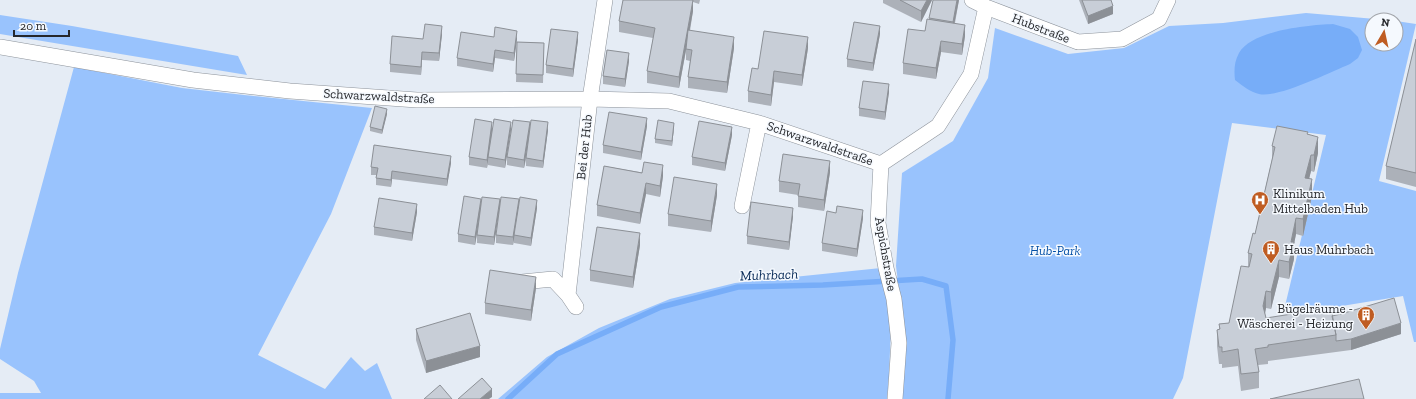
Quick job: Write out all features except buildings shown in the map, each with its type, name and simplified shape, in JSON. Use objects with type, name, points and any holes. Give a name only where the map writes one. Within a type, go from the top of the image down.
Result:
[{"type":"street","name":"Bei der Hub","points":[[522,282],[553,279],[572,301],[590,99],[605,0]]},
{"type":"street","name":"Hubstraße","points":[[972,0],[986,8],[1078,42],[1122,39],[1158,19],[1168,0]]},
{"type":"street","points":[[881,164],[938,126],[971,74],[986,8]]},
{"type":"street","name":"Schwarzwaldstraße","points":[[0,47],[193,80],[290,91],[417,100],[590,99],[669,101],[759,123],[881,164]]},
{"type":"street","name":"Schwarzwaldstraße","points":[[742,206],[759,123]]},
{"type":"street","name":"Aspichstraße","points":[[881,164],[878,222],[886,268],[894,299],[899,343],[895,399]]},
{"type":"green space","name":"Hub-Park","points":[[1306,13],[1364,18],[1364,52],[1404,52],[1404,22],[1416,24],[1379,181],[1416,191],[1416,342],[1414,342],[1403,296],[1305,312],[1285,306],[1326,135],[1232,123],[1183,378],[1173,399],[902,399],[906,348],[896,266],[902,173],[953,141],[988,78],[995,28],[1068,54],[1124,48],[1169,26],[1223,23]]},
{"type":"green space","points":[[0,15],[72,26],[238,56],[247,75],[0,34]]},
{"type":"green space","points":[[74,67],[182,88],[372,108],[331,214],[258,355],[325,389],[351,357],[365,371],[377,363],[392,399],[0,399],[0,393],[41,393],[34,381],[0,359],[0,349],[18,273]]},
{"type":"green space","points":[[881,268],[891,324],[887,399],[498,399],[547,357],[599,328],[670,299],[735,283]]},
{"type":"shaded area","points":[[1333,24],[1350,29],[1358,37],[1362,50],[1358,58],[1350,64],[1304,84],[1278,93],[1259,94],[1253,92],[1235,80],[1235,66],[1239,53],[1246,45],[1256,39],[1282,30]]},
{"type":"waterway","name":"Muhrbach","points":[[508,399],[557,354],[661,307],[738,287],[823,285],[922,279],[946,286],[953,340],[948,399]]},
{"type":"place","name":"Klinikum Mittelbaden Hub","points":[[1260,215]]},
{"type":"place","name":"Haus Muhrbach","points":[[1271,264]]},
{"type":"place","name":"Bügelräume - Wäscherei - Heizung","points":[[1366,330]]}]
